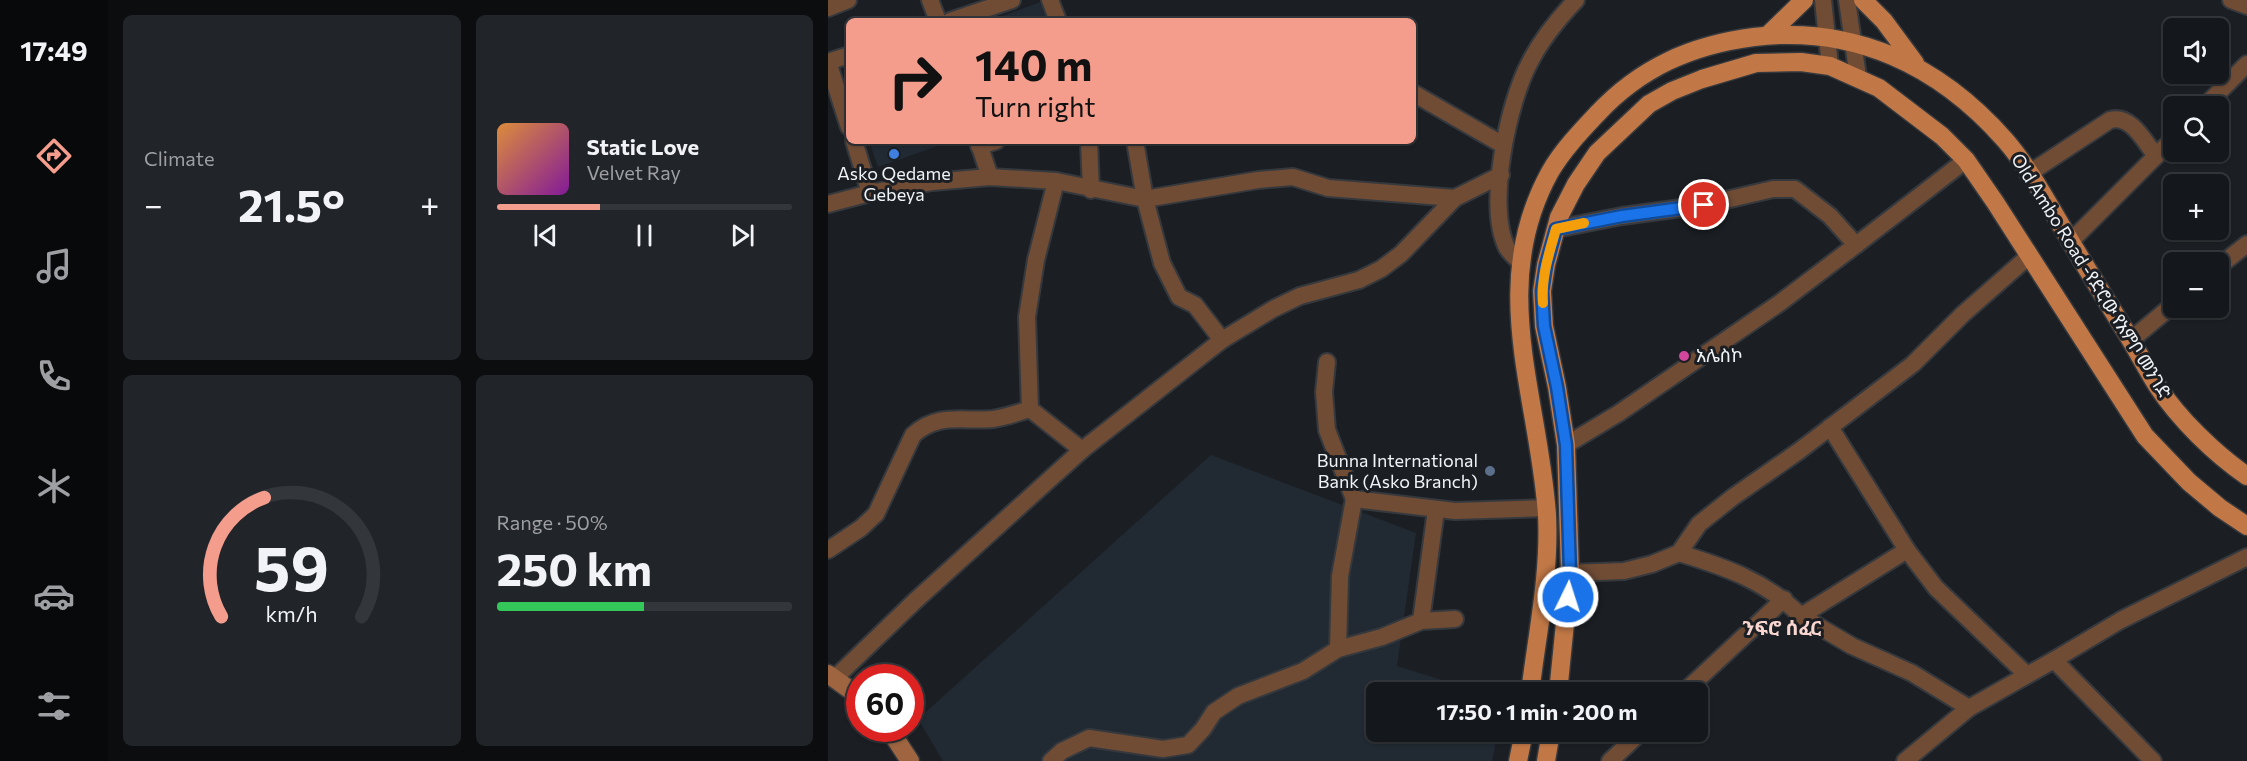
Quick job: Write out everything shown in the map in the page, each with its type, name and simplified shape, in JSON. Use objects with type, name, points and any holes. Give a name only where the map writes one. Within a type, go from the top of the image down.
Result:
[{"type":"main road","points":[[1768,36],[1804,0]]},
{"type":"main road","points":[[1863,0],[1884,21],[1917,67]]},
{"type":"main road","name":"Old Ambo Road -የድሮው የአምቦ መንገድ","points":[[1531,682],[1547,564],[1546,508],[1519,314],[1520,262],[1535,206],[1551,170],[1575,137],[1606,104],[1648,70],[1669,60],[1719,43],[1768,36],[1827,38],[1871,47],[1896,56],[1948,87],[2006,141],[2160,390],[2191,426],[2234,467],[2247,476]]},
{"type":"main road","points":[[1559,682],[1570,573],[1566,445],[1544,326],[1542,291],[1546,265],[1559,217],[1576,184],[1597,153],[1649,104],[1672,91],[1702,79],[1756,63],[1801,62],[1830,66],[1858,77],[1879,88],[1925,122],[1966,160],[2145,436],[2189,482],[2220,508],[2247,526]]},
{"type":"main road","points":[[831,676],[846,687]]},
{"type":"main road","points":[[898,742],[910,761]]},
{"type":"main road","points":[[1518,761],[1522,742]]},
{"type":"main road","points":[[1546,761],[1549,742]]},
{"type":"street","points":[[828,8],[848,0]]},
{"type":"street","points":[[930,0],[937,18]]},
{"type":"street","points":[[959,18],[1012,0]]},
{"type":"street","points":[[1050,0],[1057,18]]},
{"type":"street","points":[[1520,262],[1508,250],[1501,231],[1499,195],[1503,145],[1514,101],[1529,63],[1552,26],[1576,0]]},
{"type":"street","points":[[1823,0],[1830,66]]},
{"type":"street","points":[[1847,0],[1858,77]]},
{"type":"street","points":[[2231,0],[2247,6]]},
{"type":"street","points":[[846,56],[828,62],[846,118]]},
{"type":"street","points":[[2215,96],[2246,66]]},
{"type":"street","points":[[1416,95],[1503,145]]},
{"type":"street","points":[[2028,174],[2109,120],[2118,117],[2127,120],[2156,156]]},
{"type":"street","points":[[855,144],[870,192]]},
{"type":"street","points":[[979,144],[990,177]]},
{"type":"street","points":[[1089,144],[1091,190]]},
{"type":"street","points":[[1136,144],[1145,199],[1162,263],[1179,297],[1195,305],[1222,340]]},
{"type":"street","points":[[2070,242],[2163,149]]},
{"type":"street","points":[[1566,445],[1619,413],[1781,302],[1966,160]]},
{"type":"street","points":[[831,676],[1082,450],[1222,340],[1273,309],[1300,296],[1359,280],[1381,269],[1401,254],[1455,198],[1501,175]]},
{"type":"street","points":[[828,204],[870,192],[933,182],[990,177],[1056,182],[1145,199],[1258,180],[1293,177],[1328,188],[1455,198]]},
{"type":"street","points":[[1030,410],[1027,317],[1036,260],[1056,182]]},
{"type":"street","points":[[1556,229],[1622,216],[1704,205],[1773,189],[1795,189],[1830,216],[1856,246]]},
{"type":"street","points":[[2229,258],[2247,244]]},
{"type":"street","points":[[1570,573],[1624,571],[1652,564],[1679,553],[1699,524],[1733,496],[1913,364],[1963,314],[2029,256]]},
{"type":"street","points":[[2131,340],[2163,313]]},
{"type":"street","points":[[1327,362],[1324,392],[1327,430],[1354,499],[1340,576],[1338,649]]},
{"type":"street","points":[[1030,410],[1082,450]]},
{"type":"street","points":[[828,550],[861,528],[876,514],[913,435],[923,426],[941,419],[1005,417],[1030,410]]},
{"type":"street","points":[[1830,427],[1907,550],[1936,588],[2027,675]]},
{"type":"street","points":[[1354,499],[1436,510],[1546,508]]},
{"type":"street","points":[[1421,621],[1436,510]]},
{"type":"street","points":[[1801,616],[1907,550]]},
{"type":"street","points":[[1679,553],[1754,580],[1784,599],[1801,616],[1852,646],[1912,673],[1969,708]]},
{"type":"street","points":[[1905,761],[1969,708],[2121,620],[2247,557]]},
{"type":"street","points":[[1695,682],[1784,599]]},
{"type":"street","points":[[1051,761],[1062,751],[1089,738],[1164,749],[1188,745],[1203,729],[1214,712],[1230,701],[1264,685],[1303,671],[1338,649],[1382,637],[1421,621],[1455,620]]},
{"type":"street","points":[[2054,660],[2152,761]]},
{"type":"street","points":[[1610,761],[1630,742]]},
{"type":"shaded area","points":[[1040,2],[1046,18],[997,18]]},
{"type":"shaded area","name":"Asko Qedame Gebeya","points":[[870,144],[943,144],[878,167]]},
{"type":"shaded area","points":[[1211,455],[1416,533],[1397,666],[1449,682],[1366,682],[1366,742],[1496,742],[1492,761],[943,761],[924,729],[924,714]]},
{"type":"slow traffic","points":[[1543,303],[1542,291],[1546,265],[1556,229],[1584,223]]},
{"type":"place","name":"Asko Qedame Gebeya","points":[[894,154]]},
{"type":"place","name":"አሌስኮ","points":[[1684,356]]},
{"type":"place","name":"Bunna International Bank (Asko Branch)","points":[[1490,471]]},
{"type":"district","name":"ንፍሮ ሰፈር","points":[[1782,628]]},
{"type":"route","points":[[1568,597],[1570,573],[1566,445],[1544,326],[1542,291],[1546,265],[1556,229],[1622,216],[1704,205]]}]
